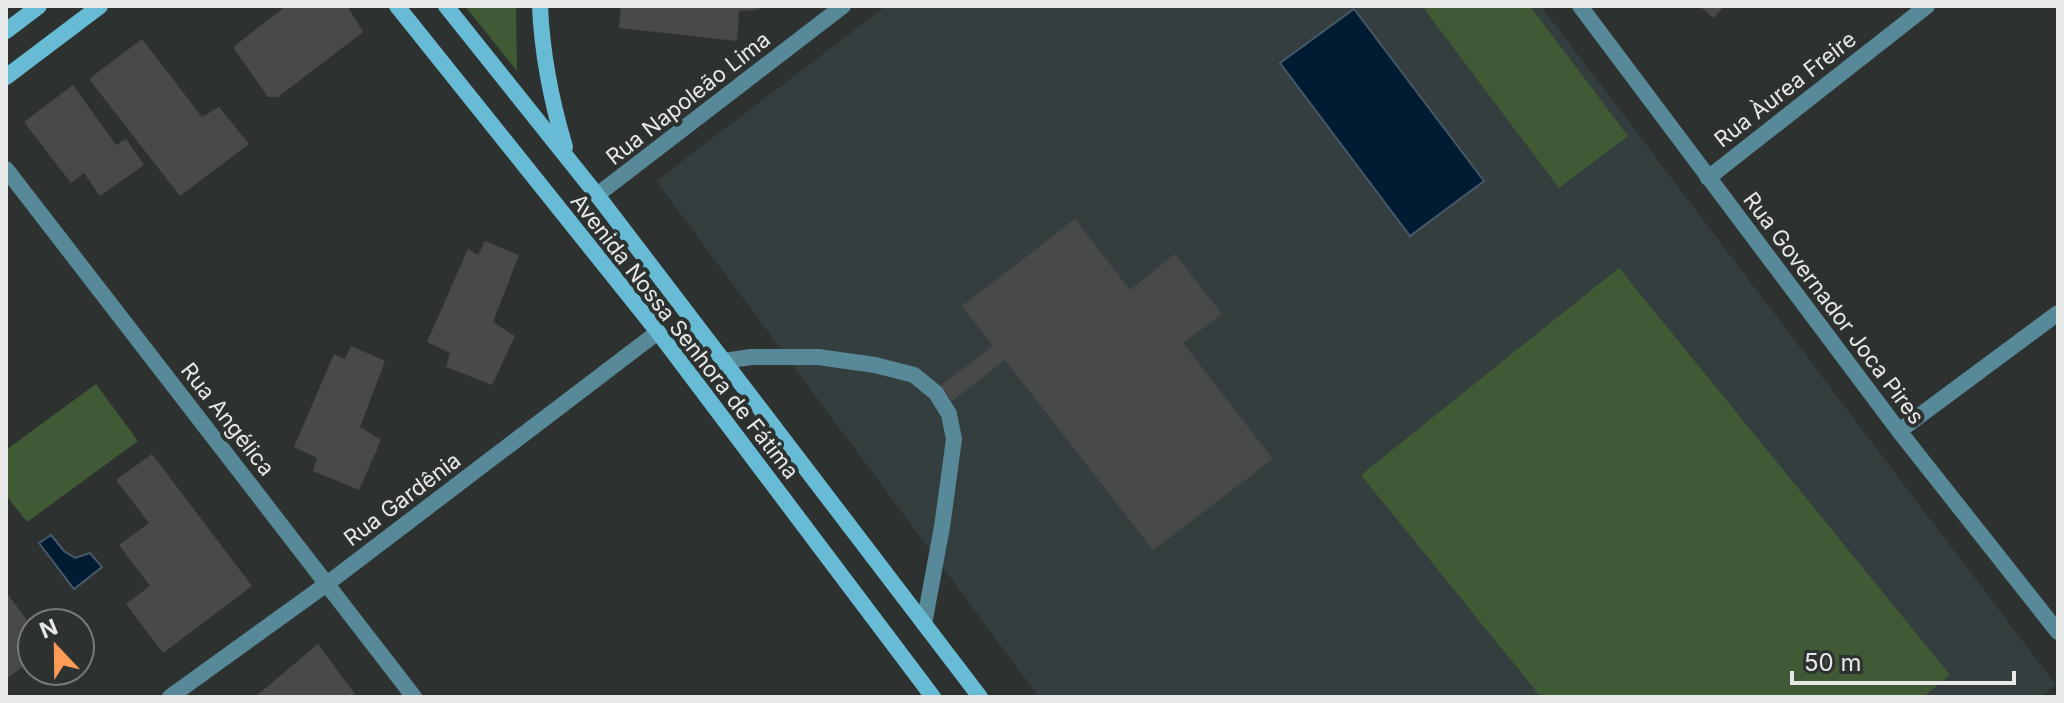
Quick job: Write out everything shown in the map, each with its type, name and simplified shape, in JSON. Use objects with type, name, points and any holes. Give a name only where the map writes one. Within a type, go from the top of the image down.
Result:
[{"type":"main road","points":[[6,31],[39,6]]},
{"type":"main road","points":[[6,77],[100,6]]},
{"type":"main road","name":"Avenida Nossa Senhora de Fátima","points":[[397,6],[658,332],[933,697]]},
{"type":"main road","name":"Avenida Nossa Senhora de Fátima","points":[[446,6],[597,195],[980,697]]},
{"type":"main road","points":[[540,6],[546,72],[567,157]]},
{"type":"street","name":"Rua Napoleão Lima","points":[[597,195],[843,6]]},
{"type":"street","name":"Rua Governador Joca Pires","points":[[1580,6],[1899,431],[2058,632]]},
{"type":"street","name":"Rua Àurea Freire","points":[[1708,178],[1927,6]]},
{"type":"street","name":"Rua Angélica","points":[[6,169],[414,697]]},
{"type":"street","points":[[1899,431],[2058,313]]},
{"type":"street","name":"Rua Gardênia","points":[[170,697],[328,583],[658,332]]},
{"type":"street","points":[[724,361],[751,357],[818,357],[875,365],[914,375],[936,393],[949,414],[954,439],[924,624]]},
{"type":"shaded area","points":[[886,6],[1541,6],[2056,685],[2040,697],[1039,697],[656,181]]},
{"type":"green space","points":[[465,6],[516,6],[517,71]]},
{"type":"green space","points":[[1422,6],[1530,6],[1628,136],[1559,188]]},
{"type":"green space","points":[[1619,268],[1950,675],[1923,697],[1541,697],[1361,475]]},
{"type":"green space","points":[[96,384],[138,441],[27,522],[6,495],[6,450]]},
{"type":"water","points":[[1354,9],[1484,181],[1410,236],[1280,63]]},
{"type":"water","points":[[51,535],[64,551],[75,558],[90,553],[102,567],[74,589],[39,543]]},
{"type":"building","points":[[286,6],[347,6],[363,32],[278,97],[268,97],[233,47]]},
{"type":"building","points":[[621,6],[763,6],[757,10],[739,11],[737,41],[619,28]]},
{"type":"building","points":[[1699,6],[1724,6],[1714,18]]},
{"type":"building","points":[[142,39],[202,117],[219,107],[249,144],[180,196],[89,79]]},
{"type":"building","points":[[73,85],[116,145],[126,139],[144,165],[100,196],[84,173],[71,183],[24,122]]},
{"type":"building","points":[[1075,219],[1130,290],[1175,254],[1222,314],[1183,343],[1273,459],[1153,550],[1005,360],[952,401],[940,386],[993,346],[962,306]]},
{"type":"building","points":[[485,241],[519,255],[493,322],[515,336],[492,385],[446,367],[450,353],[427,342],[468,249],[478,255]]},
{"type":"building","points":[[351,346],[385,361],[360,427],[381,440],[359,490],[313,471],[317,458],[294,447],[334,354],[345,359]]},
{"type":"building","points":[[152,454],[252,586],[163,653],[126,604],[150,586],[119,545],[149,523],[116,480]]},
{"type":"building","points":[[6,592],[17,607],[16,672],[6,679]]},
{"type":"building","points":[[318,644],[357,697],[255,697]]}]
